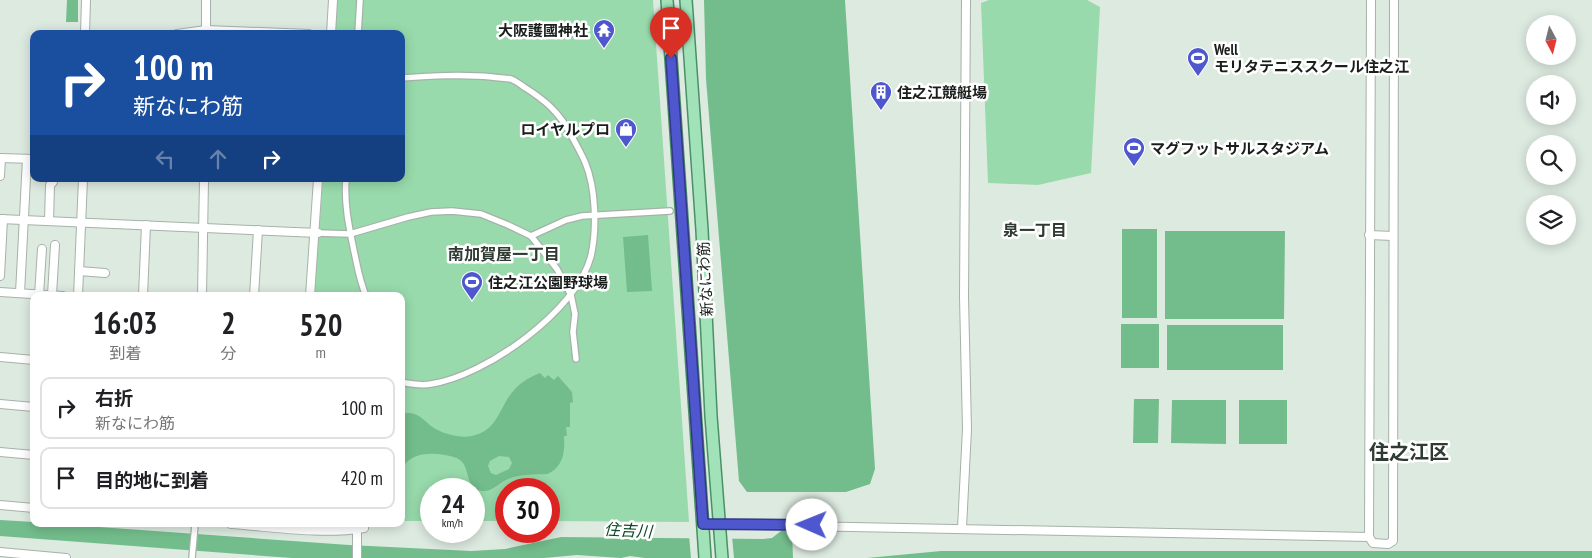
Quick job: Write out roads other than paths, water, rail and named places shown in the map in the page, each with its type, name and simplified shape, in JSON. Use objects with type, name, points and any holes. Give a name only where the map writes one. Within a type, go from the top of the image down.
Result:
[{"type":"main road","name":"新なにわ筋","points":[[667,0],[705,558]]},
{"type":"main road","name":"新なにわ筋","points":[[686,0],[702,230],[711,416],[722,558]]},
{"type":"street","points":[[85,30],[86,0]]},
{"type":"street","points":[[206,0],[206,30]]},
{"type":"street","points":[[330,30],[333,0]]},
{"type":"street","points":[[358,30],[360,0]]},
{"type":"street","points":[[962,528],[967,429],[964,297],[966,0]]},
{"type":"street","points":[[1371,0],[1369,537],[1373,544],[1388,544],[1392,540],[1394,0]]},
{"type":"street","points":[[405,78],[469,76],[512,80],[536,94],[553,108],[563,120],[586,164],[595,217],[590,257],[571,294],[547,319],[516,346],[491,362],[450,380],[416,385],[405,383]]},
{"type":"street","points":[[0,176],[0,158],[30,159],[20,293]]},
{"type":"street","points":[[49,221],[50,185],[53,182]]},
{"type":"street","points":[[78,292],[83,182]]},
{"type":"street","points":[[202,292],[204,182]]},
{"type":"street","points":[[310,292],[317,233],[318,182]]},
{"type":"street","points":[[346,182],[346,205],[350,234],[358,278],[364,292]]},
{"type":"street","points":[[0,276],[2,219],[350,234],[431,212],[452,211],[481,214],[531,236],[557,269],[571,294],[575,314],[573,332],[576,359]]},
{"type":"street","points":[[531,236],[566,220],[582,216],[595,217],[670,211]]},
{"type":"street","points":[[143,292],[146,225]]},
{"type":"street","points":[[254,292],[258,230]]},
{"type":"street","points":[[1369,235],[1393,236]]},
{"type":"street","points":[[52,292],[55,245]]},
{"type":"street","points":[[39,292],[41,254],[54,258]]},
{"type":"street","points":[[79,271],[105,273]]},
{"type":"street","points":[[0,292],[30,294]]},
{"type":"street","points":[[0,357],[30,360]]},
{"type":"street","points":[[0,404],[30,407]]},
{"type":"street","points":[[0,452],[30,455]]},
{"type":"street","points":[[0,505],[30,508]]},
{"type":"street","points":[[192,558],[194,527]]},
{"type":"street","points":[[300,527],[327,530],[359,528],[357,558]]},
{"type":"street","points":[[703,528],[962,528],[1369,537]]},
{"type":"street","points":[[0,552],[66,558]]},
{"type":"place","name":"大阪護國神社","points":[[604,49]]},
{"type":"place","name":"Well モリタテニススクール住之江","points":[[1198,77]]},
{"type":"place","name":"住之江競艇場","points":[[881,111]]},
{"type":"place","name":"ロイヤルプロ","points":[[626,148]]},
{"type":"place","name":"マグフットサルスタジアム","points":[[1134,167]]},
{"type":"place","name":"住之江公園野球場","points":[[472,301]]},
{"type":"district","name":"泉一丁目","points":[[1035,230]]},
{"type":"district","name":"南加賀屋一丁目","points":[[504,254]]},
{"type":"district","name":"住之江区","points":[[1409,452]]},
{"type":"water label","name":"住吉川","points":[[628,530]]}]
